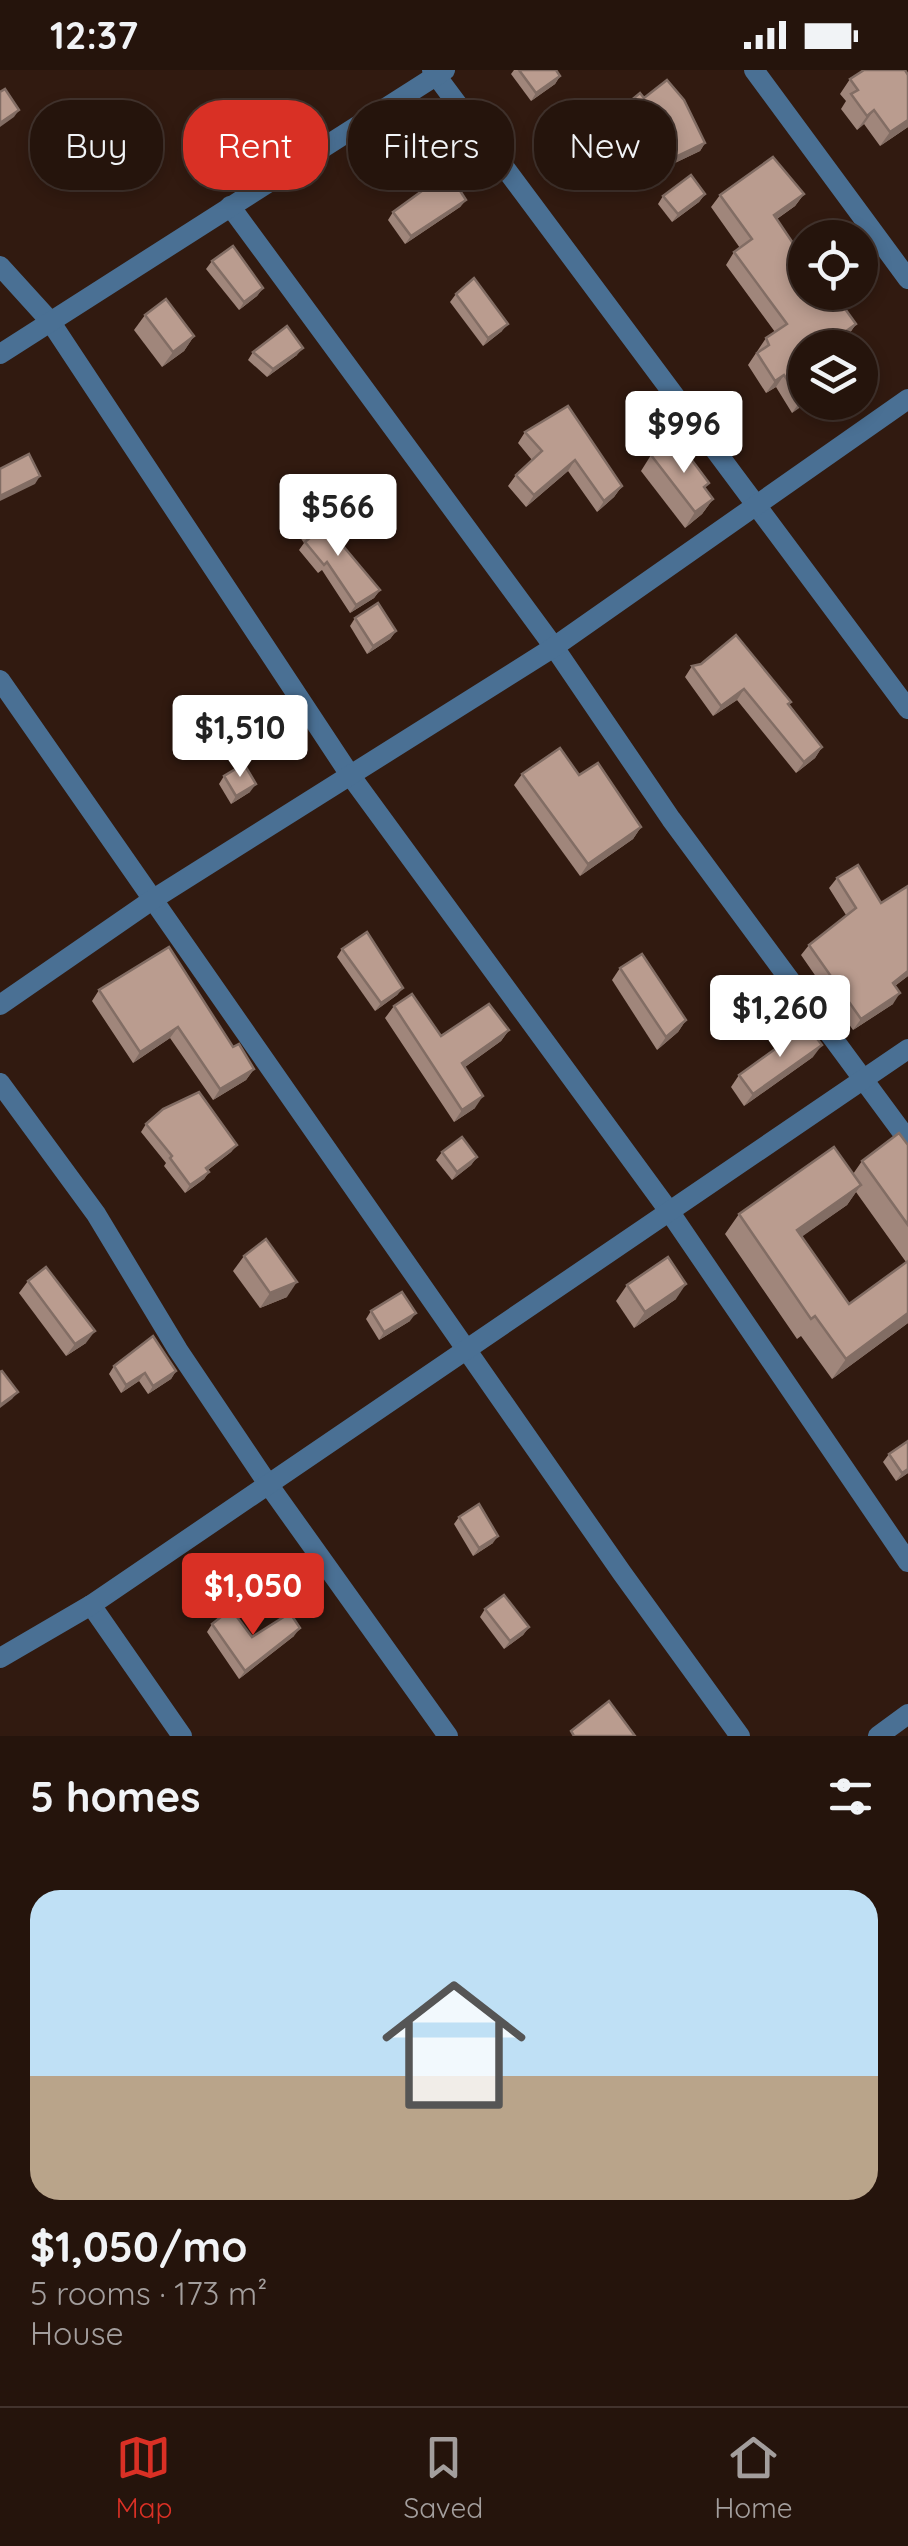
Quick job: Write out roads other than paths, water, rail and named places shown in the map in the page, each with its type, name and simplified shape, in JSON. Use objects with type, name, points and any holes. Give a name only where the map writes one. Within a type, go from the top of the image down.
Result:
[{"type":"street","points":[[754,70],[908,279]]},
{"type":"street","points":[[0,354],[438,72],[908,709]]},
{"type":"street","points":[[230,206],[554,647],[671,819],[908,1140]]},
{"type":"street","points":[[0,266],[50,321],[350,775],[669,1212],[908,1562]]},
{"type":"street","points":[[0,1006],[152,900],[554,647],[908,400]]},
{"type":"street","points":[[0,680],[622,1573],[740,1736]]},
{"type":"street","points":[[0,1658],[91,1605],[908,1048]]},
{"type":"street","points":[[0,1082],[96,1214],[178,1350],[268,1484],[448,1736]]},
{"type":"street","points":[[91,1605],[182,1736]]},
{"type":"street","points":[[878,1736],[908,1714]]}]
